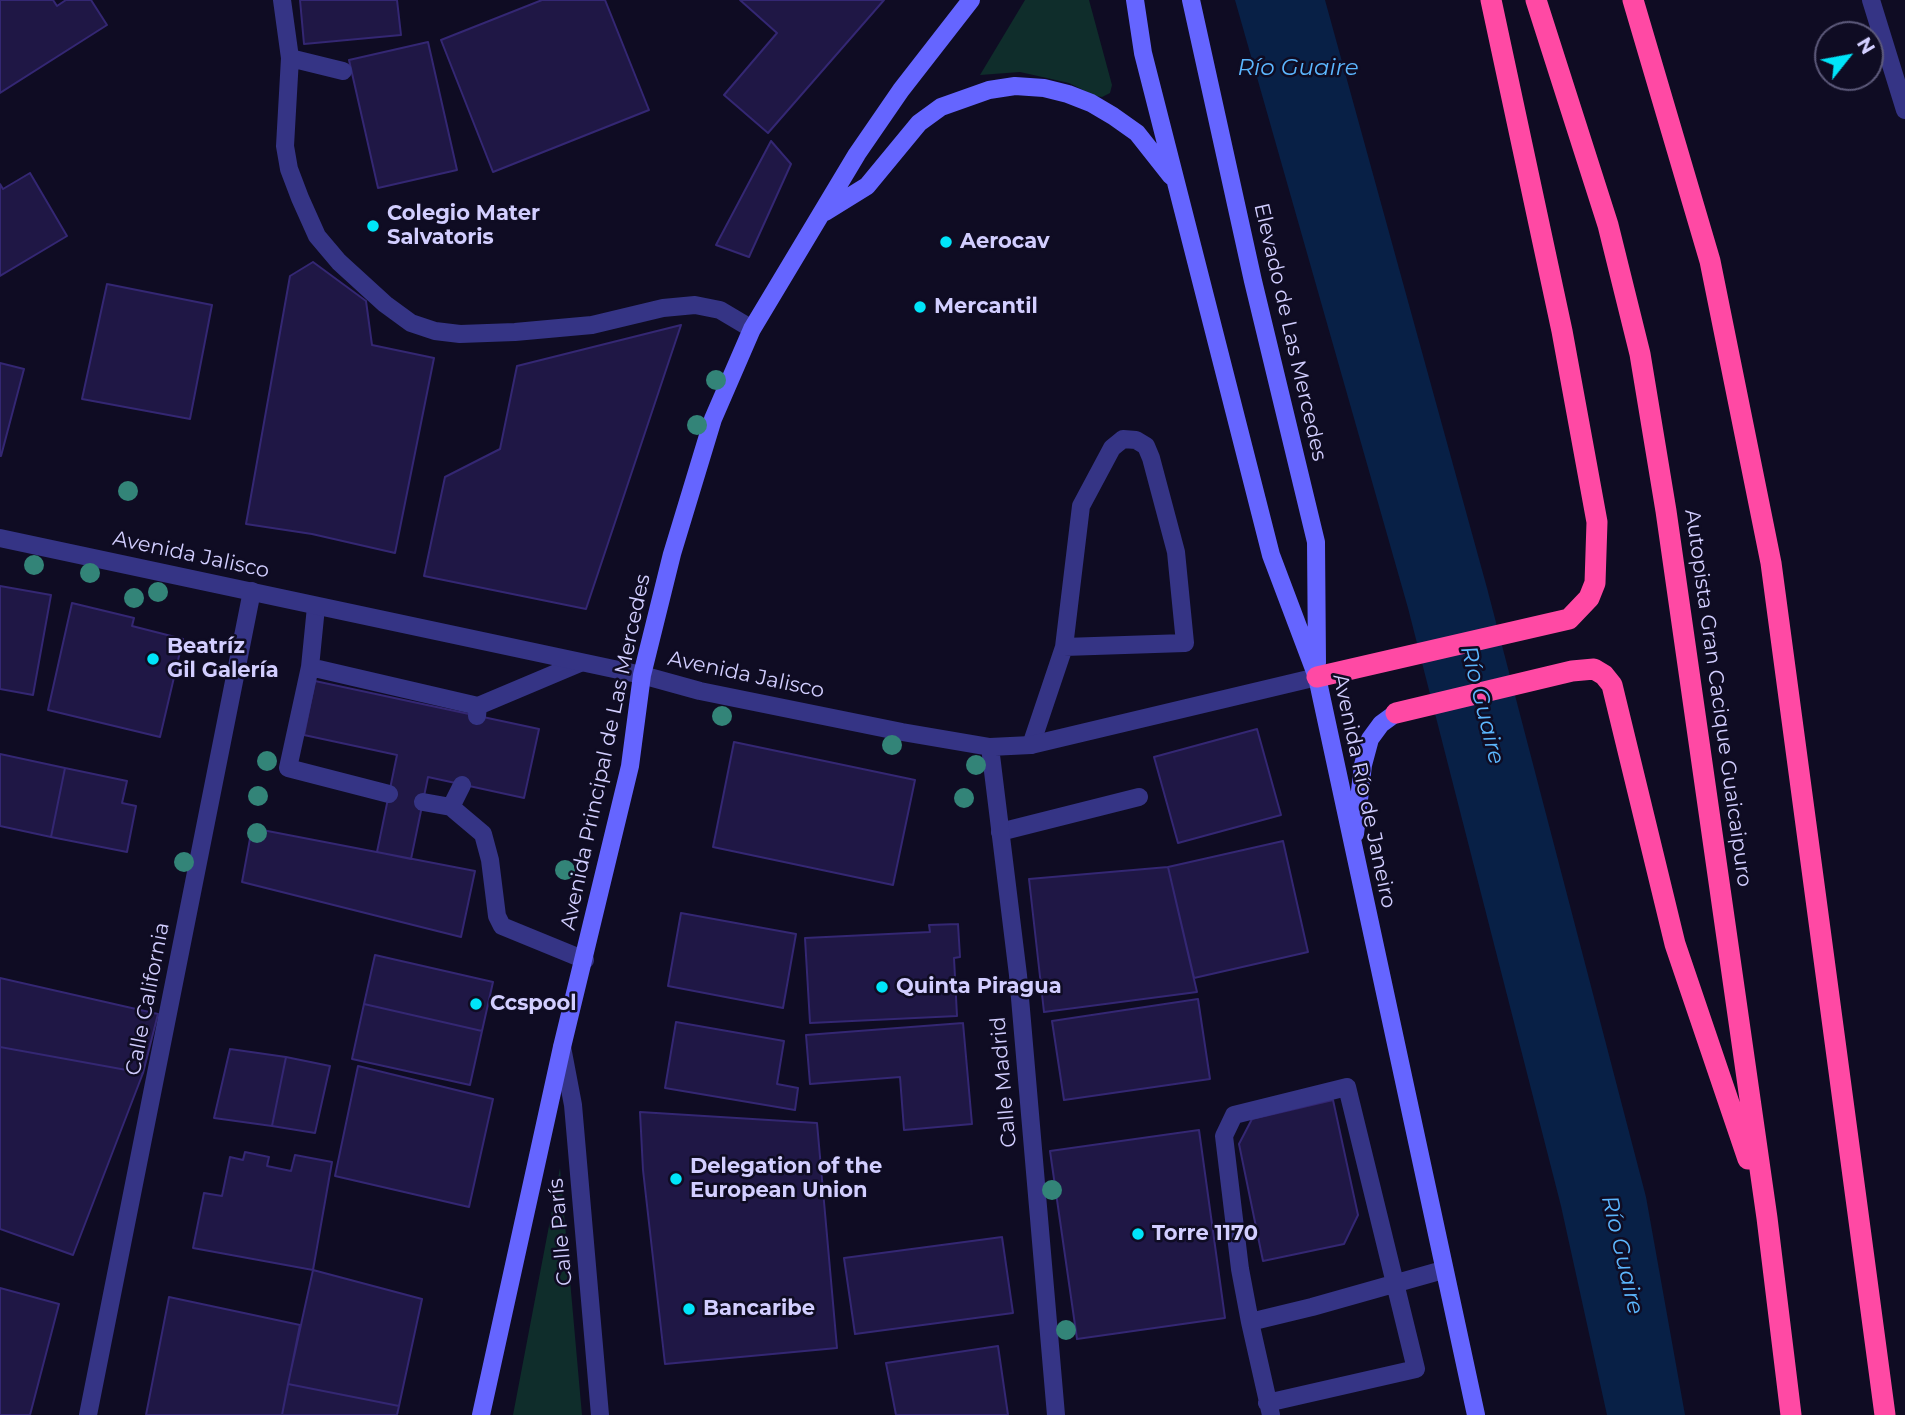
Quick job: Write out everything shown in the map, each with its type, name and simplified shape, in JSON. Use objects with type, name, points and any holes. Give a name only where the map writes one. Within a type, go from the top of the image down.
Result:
[{"type":"highway","points":[[1317,677],[1569,619],[1589,598],[1595,583],[1597,522],[1562,331],[1491,0]]},
{"type":"highway","name":"Autopista Gran Cacique Guaicaipuro","points":[[1536,0],[1608,225],[1640,354],[1666,511],[1767,1218],[1791,1415]]},
{"type":"highway","points":[[1633,0],[1710,261],[1770,563],[1886,1415]]},
{"type":"highway","points":[[1396,713],[1572,671],[1594,669],[1604,675],[1612,685],[1675,944],[1767,1218]]},
{"type":"street","points":[[282,0],[290,58],[285,146],[289,169],[300,198],[317,236],[340,262],[385,304],[411,323],[435,331],[460,334],[527,332],[592,325],[663,308],[695,305],[720,310],[752,329]]},
{"type":"street","name":"Avenida Principal de Las Mercedes","points":[[481,1415],[562,1047],[585,960],[629,765],[642,675],[672,554],[713,419],[752,329],[857,154],[901,90],[971,0]]},
{"type":"street","name":"Avenida Río de Janeiro","points":[[1135,0],[1136,19],[1271,555],[1317,677],[1476,1415]]},
{"type":"street","points":[[1136,19],[1144,0]]},
{"type":"street","name":"Elevado de Las Mercedes","points":[[1191,0],[1316,542],[1317,677]]},
{"type":"street","points":[[1871,0],[1905,110]]},
{"type":"street","points":[[290,58],[343,71]]},
{"type":"street","points":[[820,215],[867,186],[919,123],[941,107],[989,90],[1015,86],[1044,88],[1068,94],[1113,116],[1137,133],[1177,184]]},
{"type":"street","points":[[1031,745],[1064,647],[1081,506],[1112,448],[1123,439],[1136,440],[1146,446],[1151,458],[1176,552],[1185,643],[1064,647]]},
{"type":"street","name":"Avenida Jalisco","points":[[0,538],[642,675],[713,694],[990,747],[1031,745],[1317,677]]},
{"type":"street","name":"Calle California","points":[[88,1415],[252,591]]},
{"type":"street","points":[[316,607],[310,667],[288,768],[389,794]]},
{"type":"street","points":[[310,667],[478,711],[580,663]]},
{"type":"street","points":[[1353,851],[1363,765],[1370,740],[1381,724],[1396,713]]},
{"type":"street","name":"Calle Madrid","points":[[990,747],[1018,975],[1056,1415]]},
{"type":"street","points":[[450,807],[462,785]]},
{"type":"street","points":[[1000,832],[1139,797]]},
{"type":"street","points":[[423,802],[450,807],[483,834],[490,860],[497,916],[502,926],[585,960]]},
{"type":"street","name":"Calle París","points":[[562,1047],[573,1105],[600,1415]]},
{"type":"street","points":[[1347,1087],[1396,1283],[1416,1368],[1269,1409],[1240,1269],[1224,1136],[1234,1115],[1347,1087]]},
{"type":"street","points":[[1250,1322],[1444,1269]]},
{"type":"green space","points":[[1025,0],[1089,0],[1112,85],[1110,93],[1102,97],[1095,96],[1069,83],[1020,72],[980,75]]},
{"type":"green space","points":[[560,1168],[582,1415],[513,1415]]},
{"type":"water","name":"Río Guaire","points":[[1235,0],[1325,0],[1487,588],[1646,1197],[1685,1415],[1607,1415],[1561,1206],[1408,608]]},
{"type":"building","points":[[0,0],[53,0],[57,6],[66,0],[91,0],[107,25],[0,93]]},
{"type":"building","points":[[300,0],[397,0],[401,35],[304,44]]},
{"type":"building","points":[[542,0],[605,0],[649,110],[493,172],[441,40]]},
{"type":"building","points":[[740,0],[884,0],[768,133],[724,95],[777,33]]},
{"type":"building","points":[[428,42],[457,170],[378,188],[349,60]]},
{"type":"building","points":[[771,141],[791,164],[749,257],[716,245]]},
{"type":"building","points":[[30,173],[67,236],[0,276],[0,184],[3,189]]},
{"type":"building","points":[[313,262],[366,301],[372,345],[434,358],[395,553],[312,534],[246,524],[290,276]]},
{"type":"building","points":[[107,284],[212,305],[190,419],[82,399]]},
{"type":"building","points":[[681,325],[586,609],[424,576],[445,477],[500,449],[517,366]]},
{"type":"building","points":[[0,363],[24,369],[1,456],[0,456]]},
{"type":"building","points":[[0,586],[51,595],[33,695],[0,689]]},
{"type":"building","points":[[72,603],[134,618],[132,626],[183,639],[160,737],[48,710]]},
{"type":"building","points":[[315,681],[539,729],[524,798],[428,777],[411,859],[377,852],[397,755],[304,735]]},
{"type":"building","points":[[1257,729],[1281,815],[1178,843],[1154,757]]},
{"type":"building","points":[[734,742],[915,780],[893,885],[713,847]]},
{"type":"building","points":[[0,754],[65,768],[51,837],[0,826]]},
{"type":"building","points":[[65,768],[127,781],[122,803],[136,806],[127,852],[51,837]]},
{"type":"building","points":[[252,828],[475,871],[461,937],[242,882]]},
{"type":"building","points":[[1283,841],[1308,952],[1194,978],[1168,867]]},
{"type":"building","points":[[1168,867],[1197,992],[1044,1012],[1029,879]]},
{"type":"building","points":[[681,913],[796,934],[783,1008],[668,986]]},
{"type":"building","name":"Quinta Piragua","points":[[958,924],[960,957],[954,958],[957,1016],[810,1023],[805,938],[930,932],[929,925]]},
{"type":"building","points":[[375,955],[493,982],[482,1031],[364,1004]]},
{"type":"building","points":[[0,978],[158,1014],[143,1073],[0,1047]]},
{"type":"building","points":[[1198,999],[1210,1079],[1064,1100],[1052,1021]]},
{"type":"building","points":[[364,1004],[482,1031],[470,1085],[352,1059]]},
{"type":"building","points":[[676,1022],[784,1041],[777,1084],[798,1088],[795,1110],[665,1088]]},
{"type":"building","points":[[963,1023],[972,1124],[904,1130],[900,1077],[810,1084],[806,1035]]},
{"type":"building","points":[[0,1047],[143,1073],[73,1255],[0,1229]]},
{"type":"building","points":[[230,1049],[286,1057],[272,1126],[214,1118]]},
{"type":"building","points":[[286,1057],[330,1066],[315,1133],[272,1126]]},
{"type":"building","points":[[358,1066],[493,1099],[469,1207],[335,1176]]},
{"type":"building","points":[[1333,1100],[1358,1215],[1344,1244],[1263,1261],[1239,1144],[1252,1119]]},
{"type":"building","points":[[640,1112],[817,1123],[837,1348],[665,1364],[643,1170]]},
{"type":"building","name":"Torre 1170","points":[[1199,1130],[1225,1318],[1077,1339],[1050,1151]]},
{"type":"building","points":[[245,1152],[269,1157],[267,1166],[291,1171],[295,1155],[332,1162],[313,1270],[193,1248],[204,1193],[222,1196],[230,1157],[243,1160]]},
{"type":"building","points":[[1002,1237],[1013,1313],[855,1334],[844,1258]]},
{"type":"building","points":[[313,1270],[422,1299],[399,1406],[288,1384]]},
{"type":"building","points":[[0,1288],[59,1304],[30,1415],[0,1415]]},
{"type":"building","points":[[169,1297],[300,1325],[282,1415],[146,1415]]},
{"type":"building","points":[[998,1346],[1008,1415],[896,1415],[886,1363]]},
{"type":"building","points":[[288,1384],[399,1406],[397,1415],[282,1415]]},
{"type":"place","name":"Colegio Mater Salvatoris","points":[[373,226]]},
{"type":"place","name":"Aerocav","points":[[946,242]]},
{"type":"place","name":"Mercantil","points":[[920,307]]},
{"type":"place","name":"Beatríz Gil Galería","points":[[153,659]]},
{"type":"place","name":"Quinta Piragua","points":[[882,987]]},
{"type":"place","name":"Ccspool","points":[[476,1004]]},
{"type":"place","name":"Delegation of the European Union","points":[[676,1179]]},
{"type":"place","name":"Torre 1170","points":[[1138,1234]]},
{"type":"place","name":"Bancaribe","points":[[689,1309]]}]
